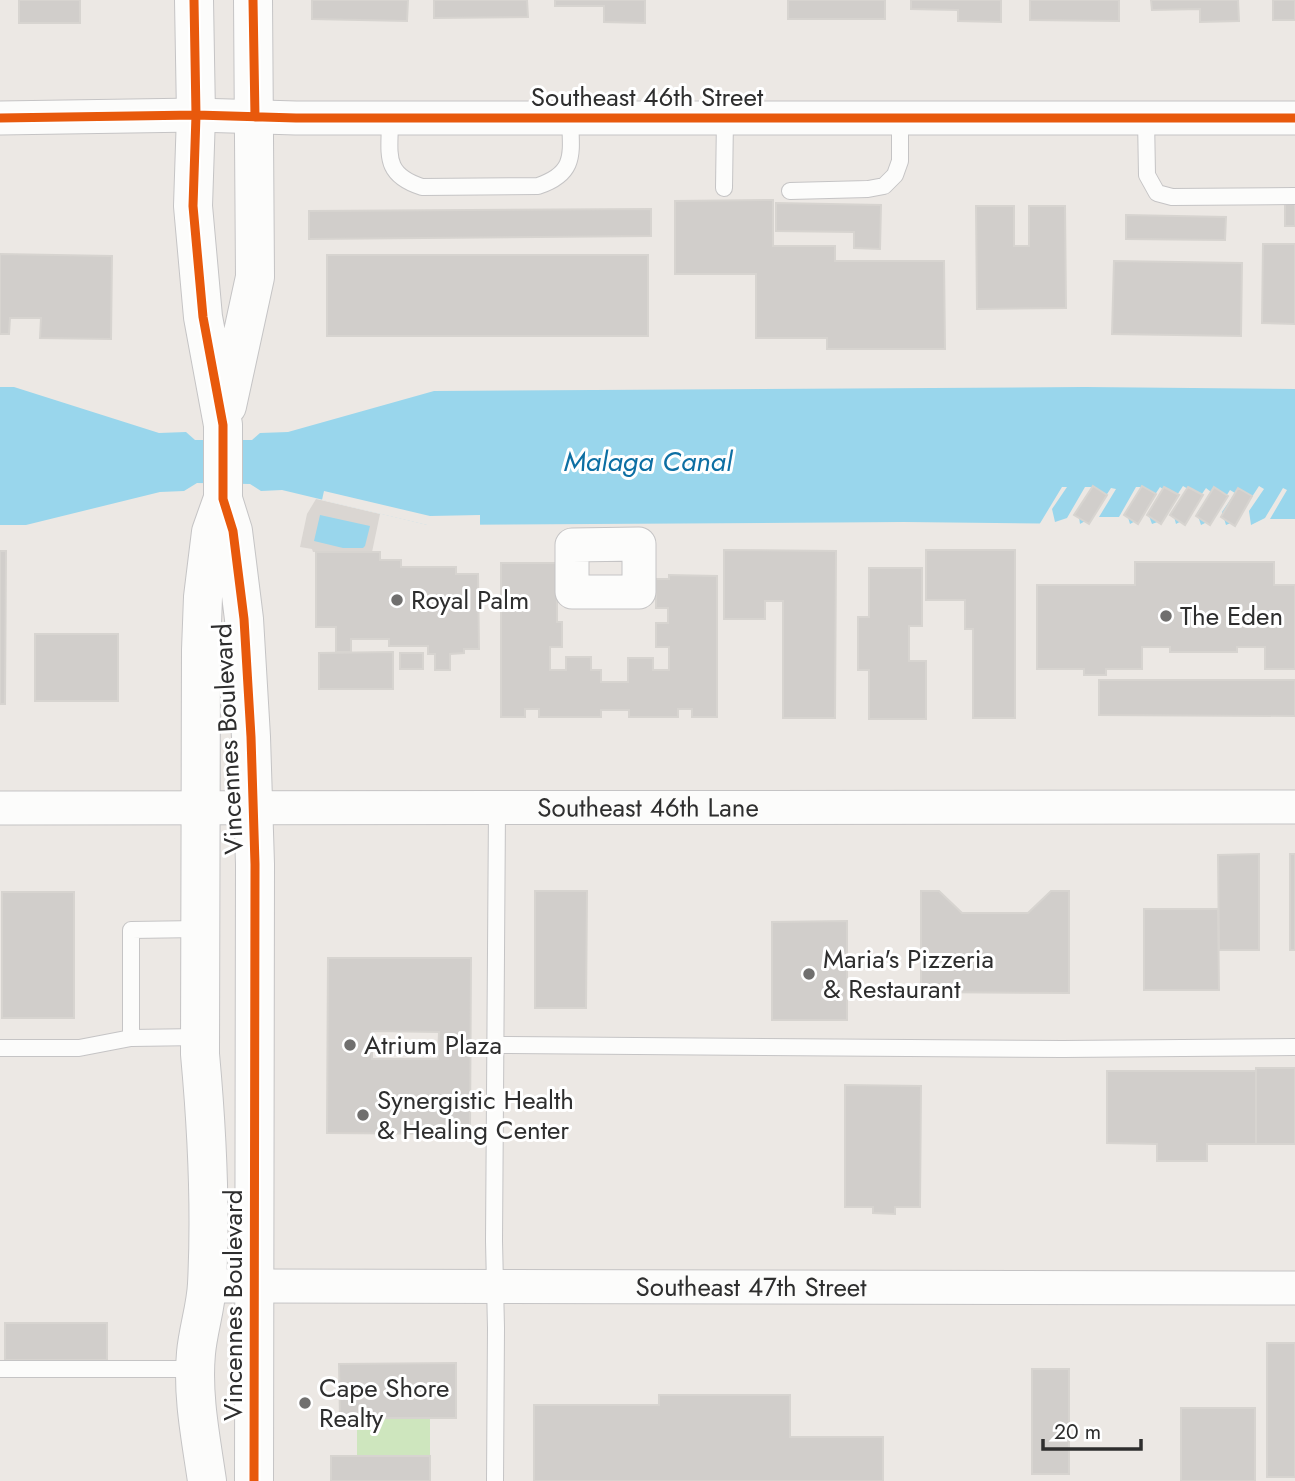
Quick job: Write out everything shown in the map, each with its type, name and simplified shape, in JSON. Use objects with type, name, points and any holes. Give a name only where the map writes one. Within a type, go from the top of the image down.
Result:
[{"type":"street","name":"Vincennes Boulevard","points":[[194,0],[196,116],[193,206],[204,317],[223,425],[223,499],[233,531],[244,619],[253,808],[254,1481]]},
{"type":"street","name":"Vincennes Boulevard","points":[[223,425],[254,277],[253,0]]},
{"type":"street","name":"Southeast 46th Street","points":[[0,118],[1295,118]]},
{"type":"street","name":"Vincennes Boulevard","points":[[208,1481],[198,1417],[196,1369],[196,1352],[207,1286],[206,1117],[200,1037],[199,929],[202,597],[211,531],[223,499]]},
{"type":"street","name":"Southeast 46th Lane","points":[[0,808],[1295,807]]},
{"type":"street","name":"Southeast 47th Street","points":[[207,1286],[1295,1288]]},
{"type":"lane","points":[[390,118],[391,161],[396,174],[406,182],[422,187],[538,186],[554,181],[565,171],[571,159],[570,118]]},
{"type":"lane","points":[[724,188],[725,118]]},
{"type":"lane","points":[[790,191],[868,190],[884,186],[895,175],[900,161],[900,118]]},
{"type":"lane","points":[[1146,118],[1147,175],[1157,193],[1172,197],[1295,196]]},
{"type":"lane","points":[[495,1481],[496,808]]},
{"type":"lane","points":[[131,1038],[131,930],[199,929]]},
{"type":"lane","points":[[0,1048],[79,1048],[131,1038],[200,1037]]},
{"type":"lane","points":[[496,1045],[1063,1049],[1295,1047]]},
{"type":"lane","points":[[0,1369],[196,1369]]},
{"type":"green space","points":[[357,1418],[430,1418],[430,1456],[357,1456]]},
{"type":"shaded area","points":[[316,499],[380,514],[372,552],[313,552],[312,549],[300,547],[307,514]]},
{"type":"water","name":"Malaga Canal","points":[[0,387],[14,387],[159,433],[186,432],[195,440],[252,440],[260,433],[288,432],[434,391],[1085,387],[1295,389],[1295,526],[904,522],[428,525],[282,490],[261,491],[250,484],[197,483],[184,491],[160,492],[26,525],[0,525]]},
{"type":"water","points":[[320,515],[370,526],[365,546],[343,548],[314,541]]},
{"type":"pier","points":[[1183,486],[1188,489],[1173,513],[1176,524],[1185,519],[1206,488],[1211,492],[1197,513],[1201,525],[1211,520],[1230,490],[1235,493],[1222,512],[1226,525],[1237,520],[1259,486],[1264,489],[1249,511],[1251,525],[1265,518],[1283,488],[1287,490],[1270,519],[1295,519],[1295,528],[1039,525],[1062,487],[1067,487],[1052,509],[1055,522],[1067,518],[1085,487],[1092,487],[1078,510],[1080,524],[1092,517],[1111,488],[1116,489],[1099,517],[1119,517],[1136,487],[1143,487],[1127,514],[1130,524],[1139,519],[1160,487],[1164,490],[1149,516],[1152,524],[1160,521]]},
{"type":"pier","points":[[324,491],[430,516],[480,515],[480,525],[427,525],[322,500]]},
{"type":"building","points":[[19,0],[80,0],[80,23],[19,23]]},
{"type":"building","points":[[312,0],[408,0],[407,21],[312,19]]},
{"type":"building","points":[[434,0],[527,0],[528,17],[434,18]]},
{"type":"building","points":[[555,0],[645,0],[645,23],[604,22],[604,6],[555,6]]},
{"type":"building","points":[[788,0],[885,0],[885,19],[788,19]]},
{"type":"building","points":[[911,0],[1001,0],[1001,22],[958,21],[958,10],[911,9]]},
{"type":"building","points":[[1030,0],[1119,0],[1119,21],[1030,20]]},
{"type":"building","points":[[1151,0],[1238,0],[1239,21],[1200,22],[1200,9],[1152,10]]},
{"type":"building","points":[[1273,0],[1295,0],[1295,20],[1273,20]]},
{"type":"building","points":[[773,200],[773,246],[835,246],[835,261],[944,261],[945,349],[827,349],[827,338],[756,338],[756,274],[675,274],[675,201]]},
{"type":"building","points":[[776,203],[881,205],[880,249],[854,248],[854,232],[776,231]]},
{"type":"building","points":[[1285,204],[1295,204],[1295,226],[1285,226]]},
{"type":"building","points":[[976,206],[1014,206],[1014,246],[1029,246],[1029,206],[1065,206],[1066,308],[977,309]]},
{"type":"building","points":[[651,209],[651,236],[309,239],[309,211]]},
{"type":"building","points":[[1126,215],[1226,217],[1225,240],[1126,239]]},
{"type":"building","points":[[1263,244],[1295,244],[1295,324],[1262,323]]},
{"type":"building","points":[[0,254],[112,256],[111,339],[40,338],[41,318],[10,318],[9,334],[0,334]]},
{"type":"building","points":[[327,255],[648,255],[648,336],[327,336]]},
{"type":"building","points":[[1114,261],[1242,263],[1241,336],[1112,334]]},
{"type":"building","points":[[1093,486],[1107,495],[1089,524],[1074,515]]},
{"type":"building","points":[[1142,486],[1156,494],[1138,524],[1124,515]]},
{"type":"building","points":[[1164,487],[1179,495],[1161,524],[1147,515]]},
{"type":"building","points":[[1188,487],[1203,495],[1185,525],[1170,515]]},
{"type":"building","points":[[1214,487],[1228,496],[1210,525],[1196,516]]},
{"type":"building","points":[[1238,488],[1252,496],[1235,526],[1221,517]]},
{"type":"building","points":[[724,550],[836,551],[835,718],[783,718],[783,601],[765,601],[765,619],[724,619]]},
{"type":"building","points":[[926,550],[1015,550],[1015,718],[973,718],[973,629],[965,629],[965,600],[926,600]]},
{"type":"building","points":[[0,551],[6,551],[5,704],[0,704]]},
{"type":"building","name":"Royal Palm","points":[[316,552],[380,552],[380,560],[401,560],[401,567],[456,567],[456,574],[478,574],[479,649],[464,649],[464,653],[450,654],[450,670],[435,670],[435,654],[428,654],[428,646],[389,646],[389,639],[351,639],[351,652],[336,652],[336,627],[316,627]]},
{"type":"building","name":"The Eden","points":[[1135,562],[1274,562],[1274,585],[1295,585],[1295,669],[1265,669],[1265,647],[1237,647],[1237,652],[1170,652],[1170,647],[1142,647],[1142,669],[1106,669],[1106,675],[1084,675],[1084,669],[1037,669],[1037,585],[1135,585]]},
{"type":"building","points":[[501,563],[557,563],[557,622],[562,622],[562,647],[550,647],[550,670],[566,670],[566,657],[591,657],[591,670],[601,670],[601,682],[628,682],[628,658],[653,658],[653,670],[669,670],[669,647],[656,647],[656,623],[668,623],[668,608],[656,608],[656,579],[669,579],[669,575],[717,576],[717,717],[692,717],[692,709],[678,709],[678,717],[629,717],[629,710],[601,710],[601,717],[539,717],[539,709],[525,709],[525,717],[501,717]]},
{"type":"building","points":[[869,568],[922,568],[922,626],[909,626],[909,661],[926,661],[926,719],[869,719],[869,670],[858,670],[858,617],[869,617]]},
{"type":"building","points":[[35,634],[118,634],[118,701],[35,701]]},
{"type":"building","points":[[393,652],[393,689],[319,689],[319,653]]},
{"type":"building","points":[[400,653],[423,653],[423,669],[400,669]]},
{"type":"building","points":[[1099,680],[1295,680],[1295,716],[1099,715]]},
{"type":"building","points":[[1259,854],[1259,950],[1219,950],[1218,855]]},
{"type":"building","points":[[1290,854],[1295,854],[1295,950],[1290,950]]},
{"type":"building","points":[[535,891],[587,891],[586,1008],[535,1008]]},
{"type":"building","points":[[921,891],[939,891],[962,913],[1028,913],[1051,891],[1069,891],[1069,993],[921,992]]},
{"type":"building","points":[[2,892],[74,892],[74,1018],[2,1018]]},
{"type":"building","points":[[1144,909],[1218,909],[1219,990],[1144,990]]},
{"type":"building","points":[[847,921],[847,1020],[772,1020],[772,922]]},
{"type":"building","name":"Atrium Plaza","points":[[328,958],[471,958],[470,1134],[327,1133]],"holes":[[[372,1031],[439,1032],[438,1059],[372,1059]]]},
{"type":"building","points":[[1256,1068],[1295,1068],[1295,1144],[1256,1144]]},
{"type":"building","points":[[1107,1071],[1256,1071],[1256,1144],[1207,1144],[1207,1161],[1157,1161],[1157,1144],[1107,1143]]},
{"type":"building","points":[[845,1085],[921,1086],[920,1207],[895,1207],[895,1214],[873,1213],[873,1207],[845,1207]]},
{"type":"building","points":[[5,1323],[107,1323],[107,1360],[5,1360]]},
{"type":"building","points":[[1267,1343],[1295,1343],[1295,1477],[1267,1477]]},
{"type":"building","points":[[456,1363],[456,1418],[340,1418],[339,1364]]},
{"type":"building","points":[[1032,1369],[1069,1369],[1069,1474],[1032,1474]]},
{"type":"building","points":[[659,1395],[790,1395],[790,1437],[883,1437],[883,1481],[534,1481],[534,1405],[659,1405]]},
{"type":"building","points":[[1181,1408],[1255,1408],[1255,1481],[1181,1481]]},
{"type":"building","points":[[331,1456],[430,1456],[430,1481],[331,1481]]},
{"type":"cycle path","points":[[194,0],[196,115],[193,206],[203,317],[223,425],[223,499],[233,531],[244,619],[251,737],[255,864],[254,1481]]},
{"type":"cycle path","points":[[253,0],[255,117]]},
{"type":"cycle path","points":[[0,118],[196,115],[296,118],[1295,118]]},
{"type":"place","name":"Royal Palm","points":[[397,600]]},
{"type":"place","name":"The Eden","points":[[1166,616]]},
{"type":"place","name":"Maria's Pizzeria & Restaurant","points":[[809,974]]},
{"type":"place","name":"Atrium Plaza","points":[[350,1045]]},
{"type":"place","name":"Synergistic Health & Healing Center","points":[[363,1115]]},
{"type":"place","name":"Cape Shore Realty","points":[[305,1403]]}]
